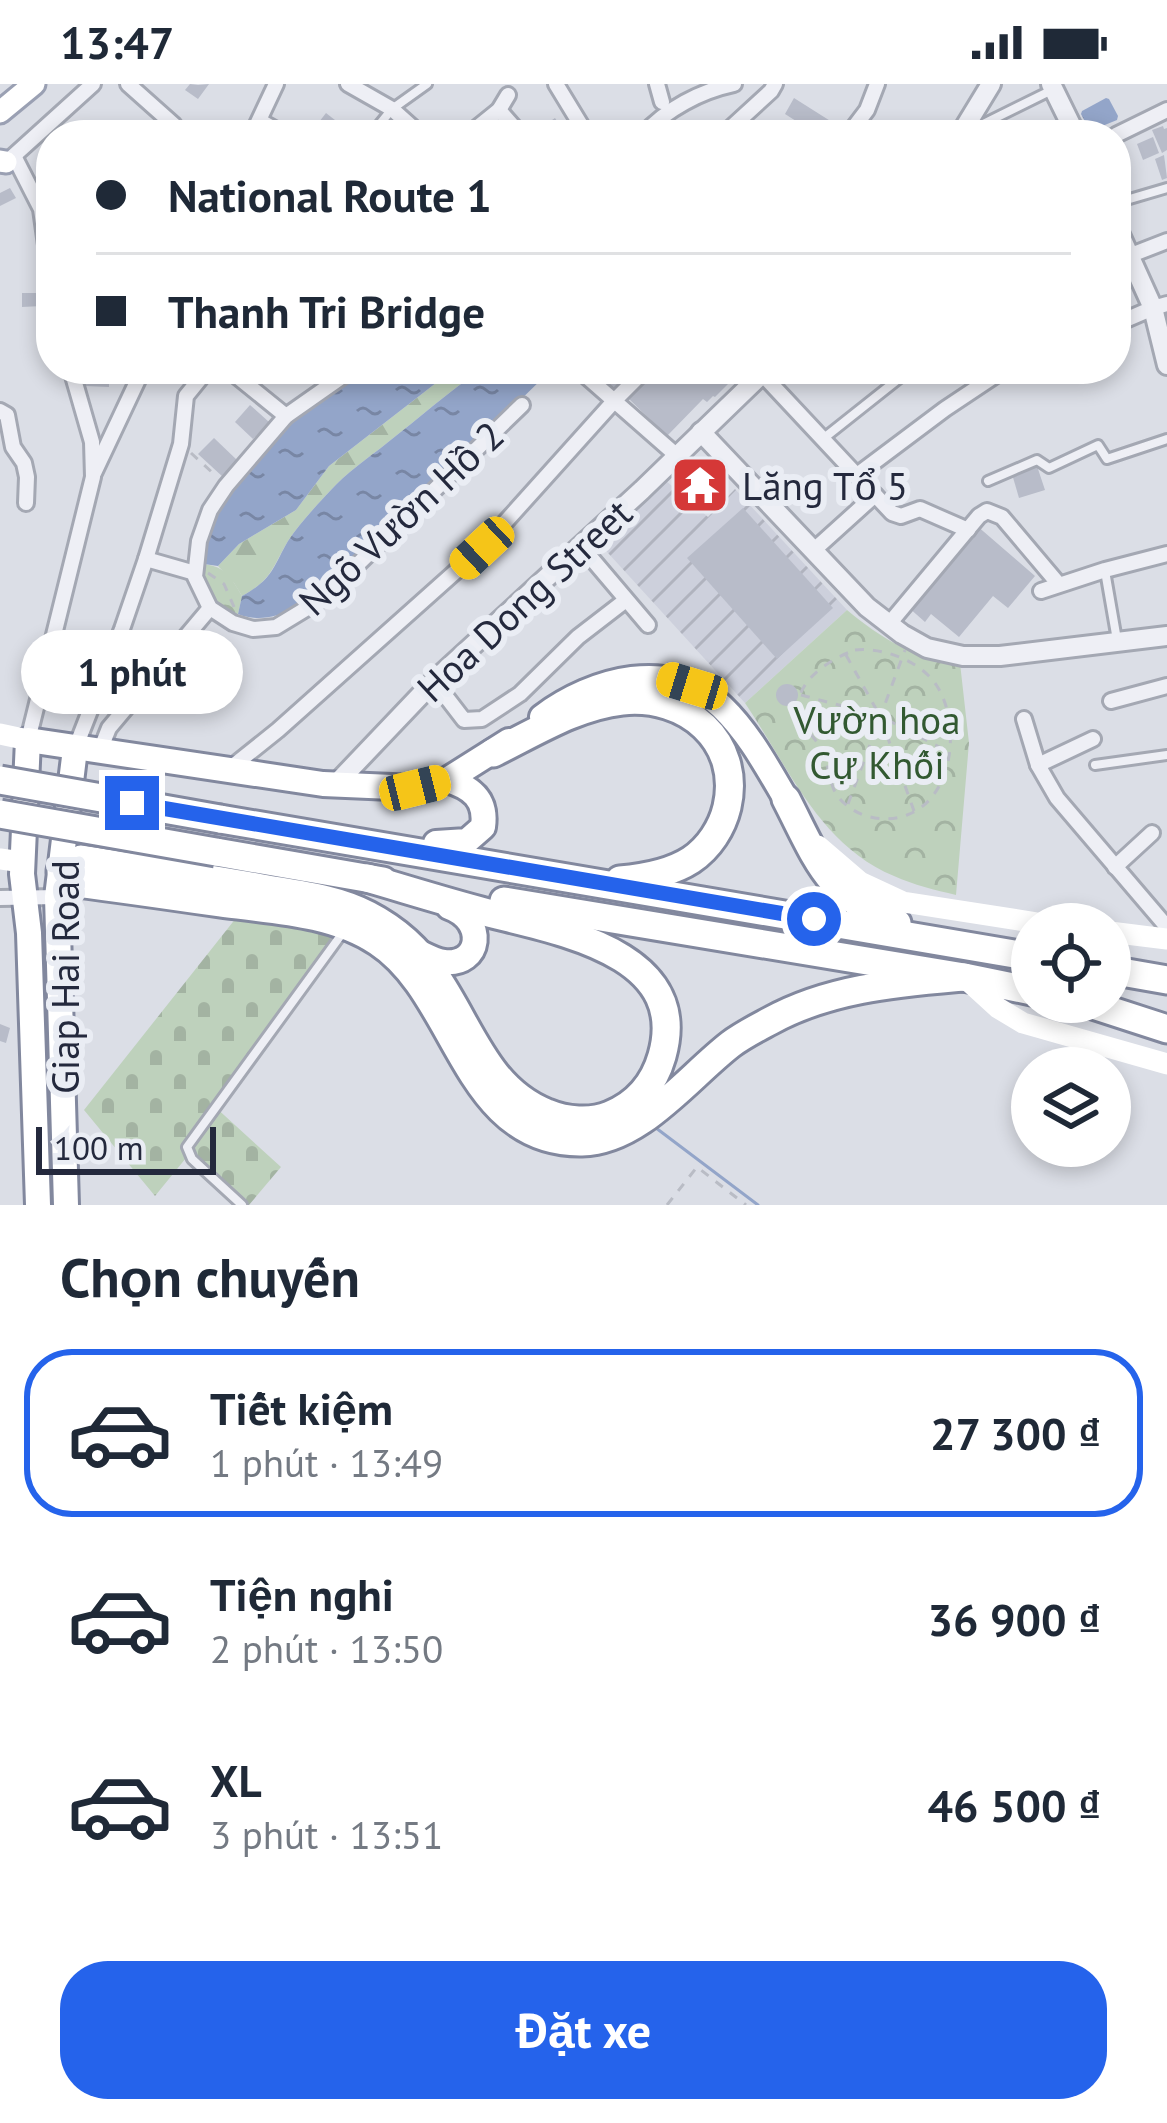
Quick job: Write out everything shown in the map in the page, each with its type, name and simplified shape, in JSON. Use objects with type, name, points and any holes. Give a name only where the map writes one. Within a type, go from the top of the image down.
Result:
[{"type":"highway","points":[[493,753],[582,693],[637,676],[692,686],[718,702],[742,727],[830,882],[881,917],[945,942]]},
{"type":"highway","points":[[28,740],[336,784],[415,788],[446,780],[563,718],[599,705],[626,700],[678,707],[718,742],[728,766],[730,793],[724,819],[711,842],[692,860],[636,878],[590,882]]},
{"type":"highway","name":"Giap Hai Road","points":[[28,740],[11,860],[12,897],[28,932],[38,1205]]},
{"type":"highway","name":"Giap Hai Road","points":[[66,1205],[59,884],[87,751]]},
{"type":"highway","points":[[0,780],[221,813],[499,867],[1011,953]]},
{"type":"highway","points":[[436,843],[467,841],[478,833],[484,817],[474,792],[446,780]]},
{"type":"highway","points":[[0,814],[214,858],[273,861],[1011,986]]},
{"type":"highway","points":[[59,884],[81,859],[324,899],[365,913],[401,936],[437,976],[490,1067],[514,1094],[536,1108],[560,1118],[600,1119],[626,1106],[651,1084],[666,1032],[661,1000],[642,971],[581,937],[367,878]]},
{"type":"highway","points":[[11,860],[59,884],[243,906],[347,925],[404,963],[482,1089],[518,1126],[556,1141],[587,1142],[621,1132],[663,1104],[732,1043],[774,1018],[865,987],[964,976]]},
{"type":"highway","points":[[367,878],[468,917],[476,939],[465,957],[442,962],[416,951]]},
{"type":"highway","points":[[1131,974],[1167,980]]},
{"type":"highway","points":[[1131,1009],[1167,1015]]},
{"type":"highway","points":[[1131,1017],[1167,1029]]},
{"type":"main road","points":[[0,112],[34,84]]},
{"type":"main road","points":[[0,734],[28,740]]},
{"type":"main road","points":[[786,799],[823,852],[860,882],[903,902],[1011,919]]},
{"type":"main road","points":[[221,813],[436,843],[499,867]]},
{"type":"main road","points":[[1131,935],[1167,939]]},
{"type":"main road","points":[[964,976],[998,1008],[1023,1023],[1167,1064]]},
{"type":"street","points":[[52,120],[94,84]]},
{"type":"street","points":[[128,84],[168,120]]},
{"type":"street","points":[[260,118],[276,84]]},
{"type":"street","points":[[348,84],[404,120]]},
{"type":"street","points":[[368,95],[381,84]]},
{"type":"street","points":[[556,84],[578,120]]},
{"type":"street","points":[[657,84],[662,102]]},
{"type":"street","points":[[658,120],[697,96],[734,84]]},
{"type":"street","points":[[859,120],[877,84]]},
{"type":"street","points":[[970,120],[991,84]]},
{"type":"street","points":[[737,120],[769,86]]},
{"type":"street","points":[[1052,86],[1069,120]]},
{"type":"street","points":[[487,120],[508,95]]},
{"type":"street","points":[[500,110],[508,120]]},
{"type":"street","points":[[1131,128],[1167,110]]},
{"type":"street","points":[[36,134],[5,161],[36,188]]},
{"type":"street","points":[[1167,241],[1131,255],[1160,306],[1167,365]]},
{"type":"street","points":[[1131,318],[1160,306]]},
{"type":"street","points":[[75,384],[92,442],[93,476]]},
{"type":"street","points":[[28,740],[93,476],[136,384]]},
{"type":"street","points":[[87,751],[87,717],[146,559],[181,444],[186,396],[194,384]]},
{"type":"street","points":[[247,384],[286,416]]},
{"type":"street","points":[[233,623],[210,608],[195,573],[210,510],[286,416],[332,384]]},
{"type":"street","points":[[596,384],[676,455]]},
{"type":"street","points":[[242,767],[482,548],[631,384]]},
{"type":"street","name":"Hoa Dong Street","points":[[336,784],[434,682],[752,384]]},
{"type":"street","points":[[775,384],[896,515],[920,508],[968,530]]},
{"type":"street","points":[[856,475],[982,384]]},
{"type":"street","name":"Ngõ Vườn Hồ 2","points":[[233,623],[253,629],[276,627],[322,599],[522,405]]},
{"type":"street","points":[[0,411],[7,416],[13,447],[24,463],[26,503]]},
{"type":"street","points":[[701,432],[846,587],[889,624],[905,648],[976,657],[1167,636]]},
{"type":"street","points":[[813,551],[875,495]]},
{"type":"street","points":[[889,624],[984,512],[996,512],[1056,581]]},
{"type":"street","points":[[580,546],[648,626]]},
{"type":"street","points":[[1041,591],[1167,554]]},
{"type":"street","points":[[146,559],[195,573]]},
{"type":"street","points":[[434,682],[464,720],[482,719],[520,694],[626,600]]},
{"type":"street","points":[[87,751],[210,608]]},
{"type":"street","points":[[1111,701],[1167,686]]},
{"type":"street","points":[[87,717],[109,728]]},
{"type":"street","points":[[1024,719],[1038,765],[1057,798],[1167,927]]},
{"type":"street","points":[[1038,765],[1093,739]]},
{"type":"street","points":[[1115,867],[1152,833]]},
{"type":"street","points":[[12,897],[59,884]]},
{"type":"lane","points":[[383,120],[427,84]]},
{"type":"lane","points":[[989,120],[1052,86]]},
{"type":"lane","points":[[260,118],[264,120]]},
{"type":"lane","points":[[1131,198],[1167,188]]},
{"type":"lane","points":[[823,439],[892,384]]},
{"type":"lane","points":[[988,481],[1036,460],[1049,468],[1098,445],[1107,459],[1167,439]]},
{"type":"lane","points":[[1105,570],[1117,642]]},
{"type":"lane","points":[[1095,765],[1167,755]]},
{"type":"lane","points":[[242,1205],[192,1159],[187,1147],[347,925]]},
{"type":"path","points":[[181,444],[226,486]]},
{"type":"path","points":[[195,573],[211,574],[224,584],[232,598],[233,623]]},
{"type":"path","points":[[905,648],[938,687],[949,752],[939,787],[914,812],[881,819],[847,806],[833,786],[820,747],[801,719],[801,695],[815,673],[845,654],[905,648]]},
{"type":"path","points":[[847,806],[905,648]]},
{"type":"path","points":[[845,654],[880,716],[914,812]]},
{"type":"path","points":[[801,695],[880,716],[949,752]]},
{"type":"path","points":[[668,1205],[697,1167],[746,1205]]},
{"type":"shaded area","points":[[665,480],[708,517],[735,489],[847,610],[745,703],[598,542]]},
{"type":"green space","points":[[435,384],[461,384],[343,478],[297,528],[266,579],[242,596],[218,566],[239,544],[296,510],[329,466]]},
{"type":"green space","points":[[204,564],[223,570],[235,583],[242,596],[238,614],[211,596]]},
{"type":"green space","name":"Vườn hoa Cự Khối","points":[[847,610],[899,646],[960,663],[969,743],[956,895],[894,876],[845,845],[808,802],[745,703]]},
{"type":"green space","points":[[240,913],[342,931],[213,1105],[281,1167],[249,1205],[238,1205],[186,1158],[155,1196],[84,1110]]},
{"type":"water","points":[[1106,98],[1118,116],[1117,120],[1084,120],[1082,111]]},
{"type":"water","points":[[340,384],[435,384],[329,466],[296,510],[239,544],[218,566],[204,564],[211,518],[242,473],[295,414]]},
{"type":"water","points":[[461,384],[537,384],[327,588],[273,616],[238,614],[242,596],[266,579],[292,535],[337,484]]},
{"type":"building","points":[[190,84],[209,84],[198,99],[185,90]]},
{"type":"building","points":[[794,98],[829,120],[794,120],[785,114]]},
{"type":"building","points":[[1167,128],[1167,150],[1162,153],[1152,130]]},
{"type":"building","points":[[1153,137],[1159,153],[1143,160],[1137,144]]},
{"type":"building","points":[[1164,155],[1167,178],[1162,180],[1155,159]]},
{"type":"building","points":[[10,188],[16,198],[0,206],[0,193]]},
{"type":"building","points":[[22,293],[36,293],[36,306],[22,307]]},
{"type":"building","points":[[604,384],[627,384],[616,395]]},
{"type":"building","points":[[638,384],[728,384],[707,402],[703,399],[667,436],[626,396]]},
{"type":"building","points":[[250,405],[269,422],[253,439],[235,422]]},
{"type":"building","points":[[214,438],[238,461],[223,477],[198,454]]},
{"type":"building","points":[[1037,466],[1045,490],[1019,498],[1012,474]]},
{"type":"building","points":[[743,508],[833,608],[777,659],[687,558]]},
{"type":"building","points":[[976,525],[1035,576],[1008,608],[993,596],[959,637],[931,614],[925,622],[908,607]]},
{"type":"building","points":[[787,684],[798,695],[787,706],[776,695]]},
{"type":"building","points":[[0,1024],[10,1028],[6,1043],[0,1041]]},
{"type":"waterway","points":[[656,1128],[758,1205]]},
{"type":"place","name":"Lăng Tổ 5","points":[[700,485]]},
{"type":"route","points":[[132,803],[814,919]]}]
